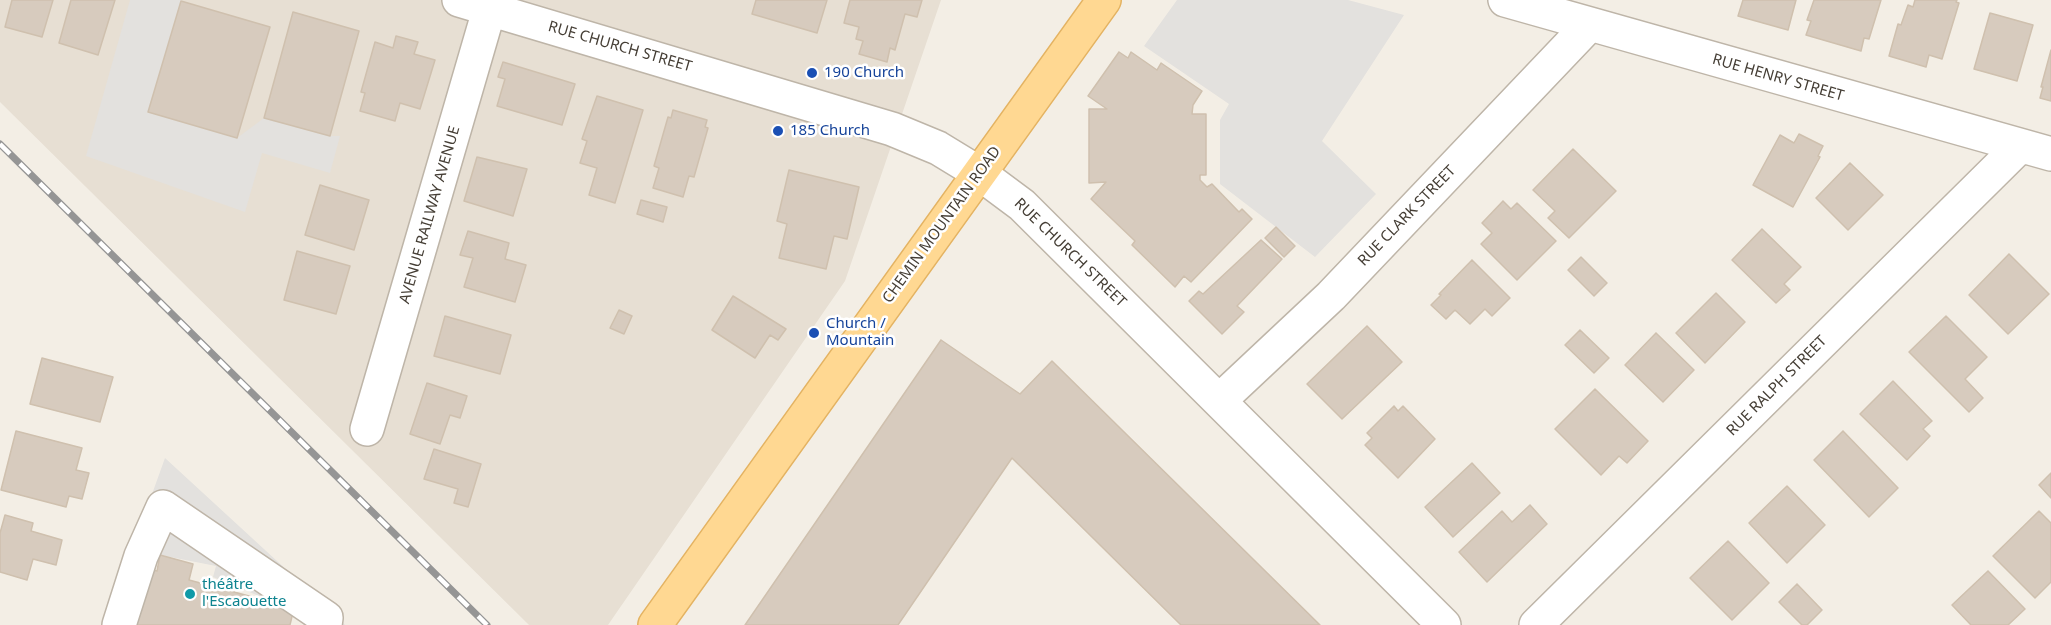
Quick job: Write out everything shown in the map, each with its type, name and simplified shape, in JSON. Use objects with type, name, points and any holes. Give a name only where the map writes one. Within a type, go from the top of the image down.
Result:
[{"type":"main road","name":"CHEMIN MOUNTAIN ROAD","points":[[655,625],[1104,0]]},
{"type":"street","name":"RUE HENRY STREET","points":[[1505,0],[2019,147],[2051,154]]},
{"type":"street","name":"RUE CHURCH STREET","points":[[480,3],[892,129],[938,148],[979,173],[1022,205],[1219,400],[1425,618]]},
{"type":"street","name":"AVENUE RAILWAY AVENUE","points":[[368,429],[480,3]]},
{"type":"street","name":"RUE CLARK STREET","points":[[1219,400],[1331,296],[1589,25]]},
{"type":"street","name":"RUE RALPH STREET","points":[[1536,625],[2019,147]]},
{"type":"street","points":[[119,625],[141,556],[164,507],[326,618],[325,625]]},
{"type":"shaded area","points":[[0,0],[941,0],[845,281],[608,625],[529,625],[0,102]]},
{"type":"shaded area","points":[[130,0],[181,0],[149,112],[237,138],[264,118],[330,136],[340,136],[330,173],[262,153],[245,212],[86,156]]},
{"type":"shaded area","points":[[1177,0],[1348,0],[1404,15],[1322,141],[1376,194],[1315,257],[1220,184],[1220,120],[1229,104],[1144,46]]},
{"type":"shaded area","points":[[165,458],[345,625],[303,625],[305,615],[213,577],[216,566],[133,547]]},
{"type":"building","points":[[12,0],[53,0],[42,37],[5,27]]},
{"type":"building","points":[[71,0],[115,0],[98,55],[59,43]]},
{"type":"building","points":[[756,0],[827,0],[817,33],[752,14]]},
{"type":"building","points":[[850,0],[922,0],[917,17],[905,14],[895,50],[890,48],[887,62],[859,54],[863,41],[856,39],[859,27],[844,23]]},
{"type":"building","points":[[1743,0],[1796,0],[1788,30],[1738,16]]},
{"type":"building","points":[[1814,0],[1881,0],[1869,39],[1864,38],[1861,51],[1806,35],[1811,21],[1807,20]]},
{"type":"building","points":[[1915,0],[1957,0],[1956,2],[1959,3],[1942,59],[1929,55],[1926,67],[1889,56],[1898,24],[1901,25],[1908,5],[1913,7]]},
{"type":"building","points":[[181,1],[270,27],[237,138],[148,112]]},
{"type":"building","points":[[293,12],[359,31],[330,136],[264,118]]},
{"type":"building","points":[[1990,13],[2033,25],[2017,81],[1974,69]]},
{"type":"building","points":[[396,36],[418,42],[414,54],[435,60],[420,109],[400,103],[395,121],[360,111],[365,93],[361,92],[375,42],[393,48]]},
{"type":"building","points":[[2051,50],[2051,101],[2040,98]]},
{"type":"building","points":[[1119,52],[1128,58],[1131,52],[1157,70],[1161,63],[1202,91],[1193,105],[1192,114],[1206,114],[1206,175],[1200,175],[1200,180],[1207,187],[1212,184],[1239,212],[1242,209],[1252,219],[1191,282],[1184,276],[1175,287],[1132,245],[1135,241],[1091,199],[1106,182],[1089,183],[1089,109],[1107,109],[1088,96]]},
{"type":"building","points":[[503,62],[575,84],[562,125],[497,106],[505,79],[498,77]]},
{"type":"building","points":[[597,96],[643,110],[615,203],[589,195],[597,168],[580,163],[587,141],[582,139]]},
{"type":"building","points":[[673,110],[707,120],[705,127],[708,128],[694,177],[689,176],[683,197],[653,188],[659,168],[654,166],[668,117],[671,118]]},
{"type":"building","points":[[1799,134],[1823,146],[1818,156],[1820,157],[1793,207],[1753,185],[1780,135],[1794,143]]},
{"type":"building","points":[[1573,149],[1616,191],[1569,238],[1548,218],[1555,211],[1533,190]]},
{"type":"building","points":[[477,157],[527,169],[513,216],[464,201]]},
{"type":"building","points":[[1850,163],[1883,195],[1848,230],[1816,198]]},
{"type":"building","points":[[789,170],[859,187],[847,239],[834,236],[826,269],[779,258],[787,224],[777,221]]},
{"type":"building","points":[[320,185],[369,200],[354,250],[305,235]]},
{"type":"building","points":[[641,200],[667,207],[663,222],[637,214]]},
{"type":"building","points":[[1503,201],[1511,209],[1517,203],[1556,241],[1517,280],[1481,244],[1492,233],[1482,223]]},
{"type":"building","points":[[1276,227],[1295,246],[1284,257],[1265,238]]},
{"type":"building","points":[[1762,229],[1801,267],[1784,284],[1790,290],[1776,303],[1732,260]]},
{"type":"building","points":[[468,231],[509,243],[505,259],[526,265],[515,302],[464,287],[473,258],[460,255]]},
{"type":"building","points":[[1261,240],[1282,259],[1237,306],[1244,312],[1222,334],[1189,301],[1199,291],[1203,294]]},
{"type":"building","points":[[297,251],[350,266],[336,314],[284,300]]},
{"type":"building","points":[[2009,254],[2049,294],[2008,334],[1969,295]]},
{"type":"building","points":[[1581,257],[1607,283],[1594,296],[1568,270]]},
{"type":"building","points":[[1472,260],[1510,298],[1492,316],[1485,309],[1470,324],[1455,310],[1446,319],[1431,305]]},
{"type":"building","points":[[1716,293],[1745,322],[1705,363],[1676,333]]},
{"type":"building","points":[[733,296],[786,329],[778,340],[770,335],[755,358],[712,330]]},
{"type":"building","points":[[619,310],[632,316],[624,334],[610,328]]},
{"type":"building","points":[[445,316],[511,335],[500,374],[434,356]]},
{"type":"building","points":[[1946,316],[1987,357],[1965,379],[1983,398],[1969,412],[1909,352]]},
{"type":"building","points":[[1367,326],[1402,362],[1342,419],[1307,384]]},
{"type":"building","points":[[1580,330],[1609,358],[1594,373],[1565,345]]},
{"type":"building","points":[[1656,333],[1694,370],[1663,402],[1625,365]]},
{"type":"building","points":[[941,340],[1020,394],[1052,361],[1320,625],[1181,625],[1012,458],[898,625],[745,625]]},
{"type":"building","points":[[42,358],[113,377],[100,422],[30,404]]},
{"type":"building","points":[[1893,381],[1932,421],[1923,429],[1930,436],[1907,460],[1860,414]]},
{"type":"building","points":[[427,383],[467,396],[460,418],[450,415],[440,444],[410,434]]},
{"type":"building","points":[[1595,389],[1648,441],[1627,463],[1619,456],[1601,475],[1555,429]]},
{"type":"building","points":[[1394,406],[1398,411],[1403,406],[1435,439],[1398,478],[1365,445],[1372,438],[1367,433]]},
{"type":"building","points":[[16,431],[82,448],[76,470],[89,473],[82,499],[69,496],[66,507],[1,490]]},
{"type":"building","points":[[1843,431],[1898,488],[1869,517],[1814,460]]},
{"type":"building","points":[[434,449],[481,464],[468,507],[454,503],[458,489],[424,479]]},
{"type":"building","points":[[1472,463],[1500,493],[1453,537],[1425,507]]},
{"type":"building","points":[[2051,473],[2051,498],[2039,485]]},
{"type":"building","points":[[1787,486],[1825,525],[1787,563],[1749,523]]},
{"type":"building","points":[[1530,505],[1547,524],[1487,582],[1459,552],[1502,511],[1512,522]]},
{"type":"building","points":[[2039,511],[2051,523],[2051,582],[2035,598],[1993,556]]},
{"type":"building","points":[[5,515],[33,523],[31,531],[62,540],[56,565],[33,559],[27,580],[0,572],[0,533]]},
{"type":"building","points":[[1728,541],[1769,583],[1732,620],[1690,578]]},
{"type":"building","name":"théâtre l'Escaouette","points":[[160,555],[193,564],[189,580],[294,608],[290,625],[129,625],[145,568],[157,571]]},
{"type":"building","points":[[1988,571],[2025,609],[2008,625],[1971,625],[1952,605]]},
{"type":"building","points":[[1797,584],[1822,610],[1807,625],[1802,625],[1779,602]]},
{"type":"railway","points":[[0,144],[487,625]]},
{"type":"place","name":"190 Church","points":[[812,73]]},
{"type":"place","name":"185 Church","points":[[778,131]]},
{"type":"place","name":"Church / Mountain","points":[[814,333]]},
{"type":"place","name":"théâtre l'Escaouette","points":[[190,594]]}]
